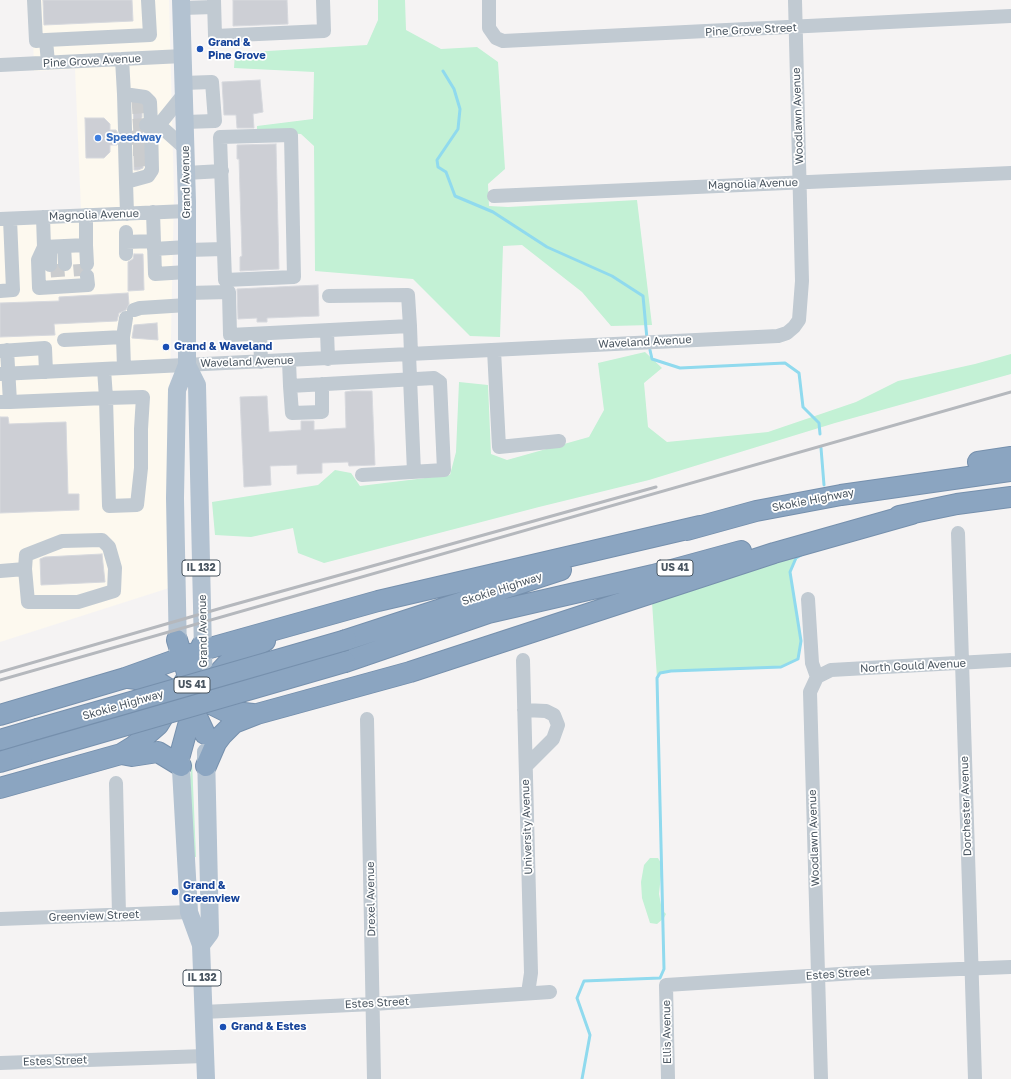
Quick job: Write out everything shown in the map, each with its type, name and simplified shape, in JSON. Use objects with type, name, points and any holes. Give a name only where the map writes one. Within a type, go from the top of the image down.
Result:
[{"type":"highway","points":[[756,511],[854,484],[1011,457]]},
{"type":"highway","name":"Skokie Highway","points":[[0,740],[346,640],[700,526],[756,511],[841,495],[1011,471]]},
{"type":"highway","name":"Skokie Highway","points":[[0,762],[345,662],[488,613],[653,575],[824,530],[957,504],[1011,497]]},
{"type":"highway","points":[[206,766],[216,743],[222,735],[234,724],[257,714],[410,672],[774,553],[912,514]]},
{"type":"highway","points":[[0,715],[125,678],[190,650],[285,628],[378,601],[700,526]]},
{"type":"highway","points":[[121,754],[132,756],[158,752],[181,761],[200,698],[217,674],[236,658],[285,628]]},
{"type":"highway","points":[[0,788],[121,754],[134,746],[158,725],[181,689],[190,650]]},
{"type":"highway","points":[[125,678],[158,682],[181,689],[225,711],[257,714]]},
{"type":"highway","points":[[200,698],[205,734]]},
{"type":"main road","name":"Grand Avenue","points":[[182,4],[187,211],[187,365],[177,390],[175,506],[190,650],[200,698]]},
{"type":"main road","name":"Grand Avenue","points":[[187,365],[197,385],[190,650]]},
{"type":"main road","name":"IL 132","points":[[181,689],[181,761],[189,912],[201,945],[206,1079]]},
{"type":"main road","name":"IL 132","points":[[201,945],[210,933],[205,734]]},
{"type":"street","points":[[34,0],[36,41],[150,35],[148,0]]},
{"type":"street","points":[[182,4],[214,4],[215,36],[324,31],[323,0]]},
{"type":"street","name":"Pine Grove Street","points":[[489,0],[490,28],[492,34],[503,41],[1011,16]]},
{"type":"street","name":"Woodlawn Avenue","points":[[794,327],[799,320],[801,311],[795,0]]},
{"type":"street","points":[[46,40],[48,63]]},
{"type":"street","name":"Pine Grove Avenue","points":[[0,65],[183,56]]},
{"type":"street","points":[[122,59],[138,137],[127,214]]},
{"type":"street","points":[[138,137],[184,88],[212,82],[215,121],[185,122]]},
{"type":"street","points":[[291,135],[294,277],[225,280],[222,171],[220,137],[291,135]]},
{"type":"street","points":[[138,137],[186,148]]},
{"type":"street","points":[[186,173],[222,171]]},
{"type":"street","name":"Magnolia Avenue","points":[[494,196],[1011,173]]},
{"type":"street","name":"Magnolia Avenue","points":[[5,219],[187,211]]},
{"type":"street","points":[[153,212],[155,274],[187,272]]},
{"type":"street","points":[[83,245],[54,246],[38,260],[39,288],[58,276],[83,273],[83,245],[86,215]]},
{"type":"street","points":[[43,217],[54,246],[58,276]]},
{"type":"street","points":[[0,291],[13,290],[5,241],[5,219]]},
{"type":"street","points":[[126,242],[187,249],[224,249]]},
{"type":"street","points":[[124,368],[122,337],[130,314],[140,308],[229,292],[230,336],[410,326]]},
{"type":"street","points":[[329,296],[408,295],[414,472]]},
{"type":"street","name":"Waveland Avenue","points":[[4,374],[778,336],[787,333],[794,327]]},
{"type":"street","points":[[327,331],[328,359]]},
{"type":"street","points":[[260,334],[261,362]]},
{"type":"street","points":[[64,340],[122,337]]},
{"type":"street","points":[[46,372],[45,348],[3,350],[5,402],[106,398],[143,397],[140,429],[141,468],[137,505],[109,506],[106,398],[104,369]]},
{"type":"street","points":[[494,350],[499,446],[559,441]]},
{"type":"street","points":[[289,361],[292,413],[322,412],[322,384]]},
{"type":"street","points":[[290,386],[434,378],[440,382],[444,470],[362,475]]},
{"type":"street","name":"Dorchester Avenue","points":[[958,533],[975,1079]]},
{"type":"street","points":[[102,540],[109,547],[114,568],[114,591],[78,602],[28,602],[25,570],[26,555],[62,541],[102,540]]},
{"type":"street","points":[[0,571],[25,570]]},
{"type":"street","points":[[808,599],[812,663],[817,677]]},
{"type":"street","name":"University Avenue","points":[[523,660],[531,973],[528,993]]},
{"type":"street","name":"North Gould Avenue","points":[[817,677],[831,670],[962,664],[1011,660]]},
{"type":"street","name":"Woodlawn Avenue","points":[[817,677],[810,692],[821,1079]]},
{"type":"street","points":[[524,710],[546,711],[554,715],[558,724],[554,739],[526,766]]},
{"type":"street","name":"Drexel Avenue","points":[[366,719],[374,1079]]},
{"type":"street","points":[[116,783],[120,915]]},
{"type":"street","name":"Greenview Street","points":[[0,919],[189,912]]},
{"type":"street","name":"Estes Street","points":[[666,984],[1011,967]]},
{"type":"street","name":"Ellis Avenue","points":[[666,984],[668,1079]]},
{"type":"street","name":"Estes Street","points":[[203,1012],[373,1004],[550,992]]},
{"type":"street","name":"Estes Street","points":[[0,1063],[205,1056]]},
{"type":"shaded area","points":[[32,0],[169,0],[174,193],[170,383],[169,588],[0,642],[0,214],[81,210],[75,69],[34,71]]},
{"type":"green space","points":[[378,0],[405,0],[406,30],[441,49],[477,47],[498,62],[505,169],[488,184],[489,206],[508,207],[637,200],[652,325],[611,326],[582,292],[522,245],[503,246],[500,337],[470,336],[413,279],[315,271],[314,146],[301,134],[257,132],[257,126],[313,119],[314,72],[234,68],[235,53],[367,45],[378,20]]},
{"type":"green space","points":[[645,352],[662,368],[644,383],[648,427],[667,442],[768,432],[856,402],[898,381],[975,364],[1011,354],[1011,374],[835,423],[649,480],[324,563],[298,553],[293,528],[251,537],[215,535],[212,502],[318,485],[335,470],[351,473],[360,486],[450,475],[456,452],[459,382],[488,385],[491,454],[507,460],[589,437],[604,410],[598,363]]},
{"type":"green space","points":[[796,558],[790,572],[801,641],[798,659],[781,667],[671,671],[660,673],[657,678],[652,602],[755,567]]},
{"type":"green space","points":[[192,760],[196,857],[194,857],[190,780]]},
{"type":"green space","points":[[650,858],[658,858],[662,865],[659,894],[662,910],[666,914],[657,924],[650,923],[642,898],[641,882],[644,865]]},
{"type":"building","points":[[43,0],[132,0],[133,21],[44,25]]},
{"type":"building","points":[[233,0],[287,0],[288,24],[233,26]]},
{"type":"building","points":[[260,80],[263,112],[253,114],[254,128],[237,128],[236,115],[224,115],[222,82]]},
{"type":"building","points":[[133,104],[142,106],[142,117],[138,125],[143,133],[143,168],[138,170],[134,170],[134,144],[130,137],[134,130]]},
{"type":"building","name":"Speedway","points":[[85,118],[104,118],[110,124],[110,130],[116,130],[120,137],[117,145],[110,145],[110,152],[104,158],[86,158]]},
{"type":"building","points":[[276,144],[279,269],[240,271],[240,257],[242,256],[239,159],[237,159],[237,145]]},
{"type":"building","points":[[134,254],[143,254],[144,290],[128,291],[128,262],[133,259]]},
{"type":"building","points":[[318,285],[319,316],[267,318],[267,322],[257,322],[257,318],[238,319],[237,289]]},
{"type":"building","points":[[128,293],[129,304],[126,310],[119,313],[117,321],[54,324],[55,335],[0,337],[0,303],[59,301],[59,297]]},
{"type":"building","points":[[157,323],[158,340],[132,338],[134,325]]},
{"type":"building","points":[[372,391],[375,465],[349,466],[348,462],[322,463],[322,473],[297,474],[297,465],[270,466],[271,485],[244,487],[240,397],[267,396],[269,432],[301,430],[301,421],[314,421],[314,430],[346,428],[345,392]]},
{"type":"building","points":[[0,417],[8,417],[9,424],[66,422],[68,494],[79,494],[79,510],[0,513]]},
{"type":"building","points":[[102,554],[105,582],[41,585],[40,559],[45,557]]},
{"type":"waterway","points":[[443,71],[454,89],[460,109],[458,129],[437,160],[438,167],[446,172],[455,196],[493,212],[547,247],[612,276],[643,296],[647,339]]},
{"type":"waterway","points":[[650,350],[652,359],[680,368],[785,363],[799,373],[803,407],[819,423],[820,434]]},
{"type":"waterway","points":[[821,448],[824,485]]},
{"type":"waterway","points":[[582,1079],[590,1035],[577,998],[584,981],[660,978],[664,969],[657,678],[660,673],[671,671],[781,667],[798,659],[801,641],[790,572],[796,558],[803,554]]},
{"type":"tunnel","points":[[132,107],[146,106]]},
{"type":"tunnel","points":[[133,126],[146,125]]},
{"type":"tunnel","points":[[125,138],[146,137]]},
{"type":"tunnel","points":[[133,149],[147,149]]},
{"type":"tunnel","points":[[134,160],[147,159]]},
{"type":"tunnel","points":[[57,264],[58,277]]},
{"type":"tunnel","points":[[80,264],[81,276]]},
{"type":"railway","points":[[0,680],[1011,392]]},
{"type":"railway","points":[[0,672],[225,607],[656,487]]},
{"type":"place","name":"Grand & Pine Grove","points":[[200,49]]},
{"type":"place","name":"Speedway","points":[[98,138]]},
{"type":"place","name":"Grand & Waveland","points":[[166,347]]},
{"type":"place","name":"Grand & Greenview","points":[[175,892]]},
{"type":"place","name":"Grand & Estes","points":[[223,1027]]}]
